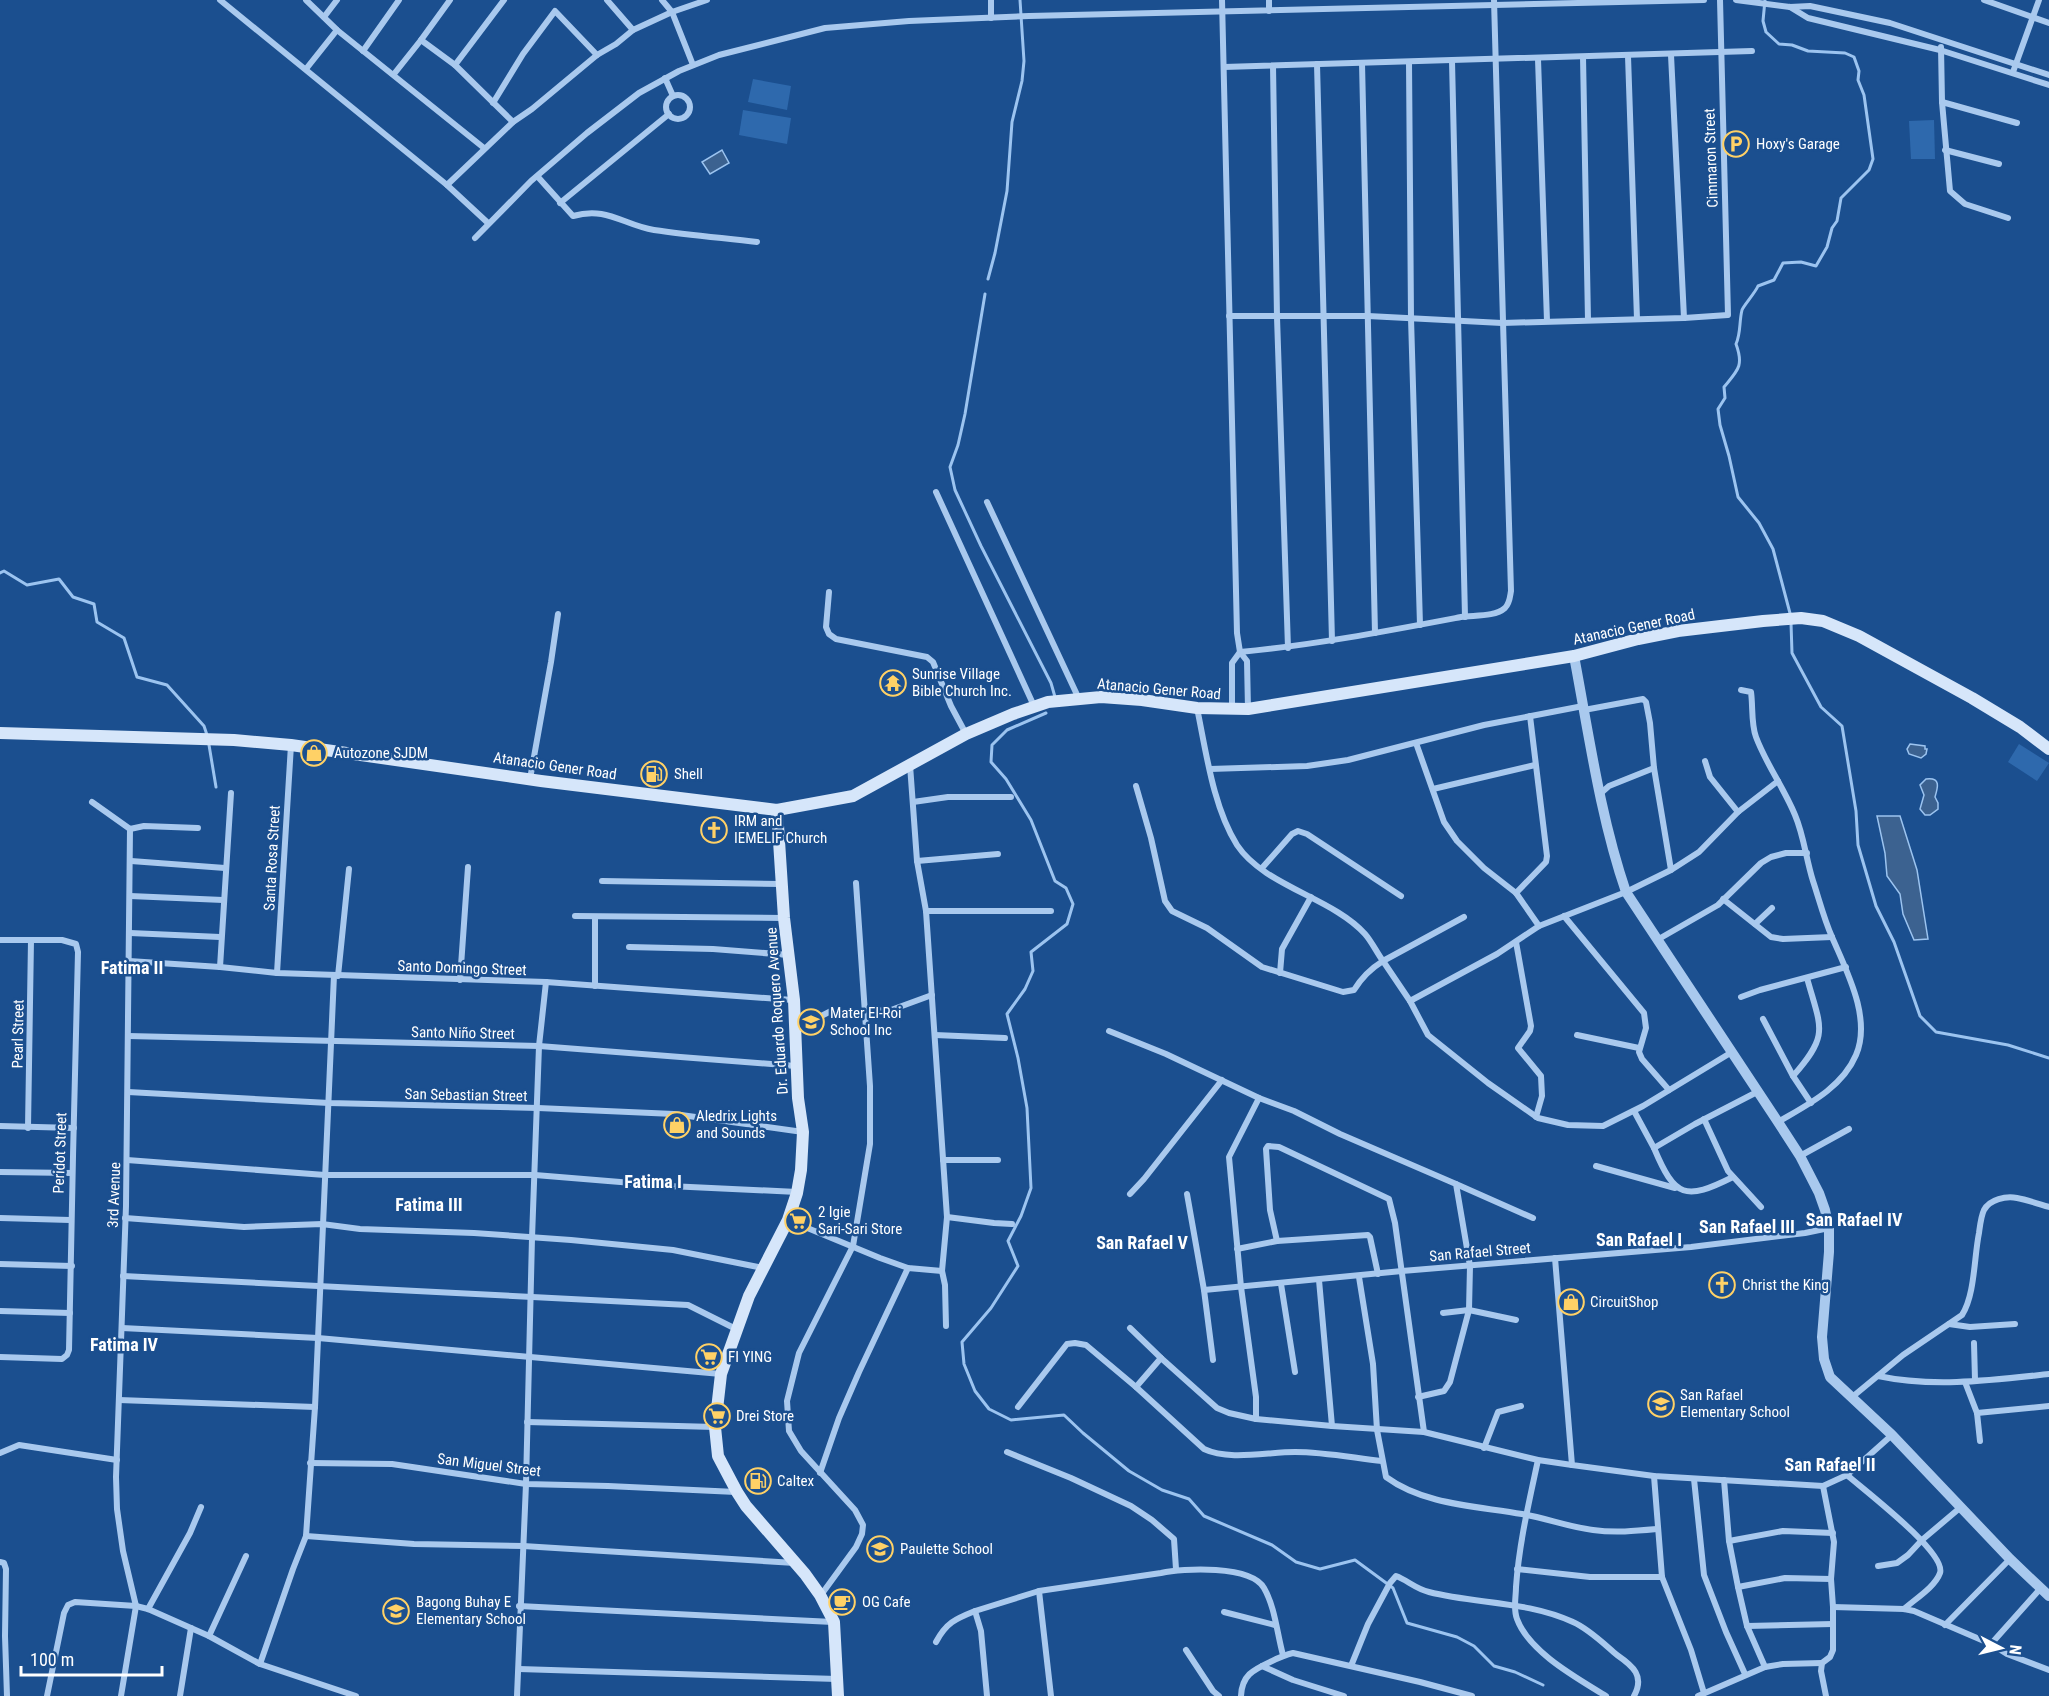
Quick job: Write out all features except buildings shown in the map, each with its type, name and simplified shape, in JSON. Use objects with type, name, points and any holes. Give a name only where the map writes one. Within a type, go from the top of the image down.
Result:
[{"type":"main road","name":"Atanacio Gener Road","points":[[0,733],[234,740],[291,745],[530,779],[777,810],[853,795],[966,734],[1048,702],[1101,698],[1232,710],[1574,656],[1678,631],[1801,618],[1823,621],[1859,636],[1972,698],[2020,727],[2049,748]]},
{"type":"main road","name":"Dr. Eduardo Roquero Avenue","points":[[777,810],[803,1132],[801,1170],[788,1220],[749,1296],[736,1329],[721,1374],[715,1427],[718,1456],[737,1492],[820,1596],[834,1622],[838,1696]]},
{"type":"street","points":[[220,0],[447,185],[488,223]]},
{"type":"street","points":[[306,0],[363,51],[484,148]]},
{"type":"street","points":[[324,17],[337,0]]},
{"type":"street","points":[[363,51],[399,0]]},
{"type":"street","points":[[394,74],[450,0]]},
{"type":"street","points":[[455,65],[504,0]]},
{"type":"street","points":[[607,0],[633,30]]},
{"type":"street","points":[[662,0],[672,12],[693,65]]},
{"type":"street","points":[[447,185],[484,148],[597,55],[616,44],[633,30],[672,12],[707,0]]},
{"type":"street","points":[[991,0],[991,18]]},
{"type":"street","points":[[1222,0],[1237,633],[1240,652],[1247,661],[1248,708]]},
{"type":"street","points":[[1269,0],[1269,11]]},
{"type":"street","points":[[475,238],[531,181],[587,133],[639,93],[693,65],[730,52],[825,28],[1029,16],[1494,3],[1704,0]]},
{"type":"street","name":"Cimmaron Street","points":[[1684,318],[1728,315],[1720,0]]},
{"type":"street","points":[[1736,0],[1790,7],[1810,6],[1890,23],[2049,75]]},
{"type":"street","points":[[2013,72],[2039,0]]},
{"type":"street","points":[[1988,1],[2049,23]]},
{"type":"street","points":[[1232,710],[1232,663],[1240,652],[1287,648],[1494,613],[1505,607],[1509,601],[1511,591],[1509,477],[1502,323],[1494,3]]},
{"type":"street","points":[[1800,6],[1808,18],[1940,50],[2049,85]]},
{"type":"street","points":[[492,103],[523,54],[555,11],[597,55]]},
{"type":"street","points":[[306,69],[338,30]]},
{"type":"street","points":[[421,40],[455,65],[513,123]]},
{"type":"street","points":[[1942,40],[1940,50],[1942,102],[1950,191],[1965,204],[2008,218]]},
{"type":"street","points":[[1224,67],[1752,51]]},
{"type":"street","points":[[1229,316],[1368,316],[1502,323],[1684,318],[1671,55]]},
{"type":"street","points":[[1628,56],[1636,319]]},
{"type":"street","points":[[1583,57],[1588,320]]},
{"type":"street","points":[[1538,59],[1547,321]]},
{"type":"street","points":[[1452,61],[1465,617]]},
{"type":"street","points":[[1409,62],[1411,318],[1420,625]]},
{"type":"street","points":[[1362,63],[1375,633]]},
{"type":"street","points":[[1317,64],[1332,641]]},
{"type":"street","points":[[1273,66],[1287,648]]},
{"type":"street","points":[[665,78],[673,96]]},
{"type":"street","points":[[673,96],[685,97],[690,108],[687,116],[680,119],[669,114],[666,106],[673,96]]},
{"type":"street","points":[[1942,102],[2017,123]]},
{"type":"street","points":[[560,203],[669,114]]},
{"type":"street","points":[[1945,150],[1999,164]]},
{"type":"street","points":[[538,177],[573,216],[586,212],[606,215],[651,230],[757,242]]},
{"type":"street","points":[[936,492],[1035,707]]},
{"type":"street","points":[[987,502],[1079,699]]},
{"type":"street","points":[[830,592],[826,615],[826,627],[829,634],[836,639],[927,657],[933,662],[951,706],[966,734]]},
{"type":"street","points":[[530,779],[558,614]]},
{"type":"street","points":[[1574,656],[1600,793],[1618,869],[1626,892],[1800,1156],[1826,1210],[1829,1252],[1822,1316],[1824,1359],[1830,1377],[1892,1435],[2045,1593],[1991,1644]]},
{"type":"street","points":[[1741,690],[1751,692],[1755,735],[1796,815],[1810,871],[1832,937],[1846,968],[1858,1010],[1860,1044],[1856,1056],[1841,1078],[1811,1103],[1778,1122]]},
{"type":"street","points":[[1210,769],[1307,766],[1348,760],[1530,716],[1643,699],[1646,702],[1650,723],[1654,768],[1671,870]]},
{"type":"street","points":[[1197,708],[1210,769],[1224,817],[1238,845],[1251,860],[1262,868],[1342,915],[1365,934],[1410,1001],[1428,1035],[1488,1083],[1536,1117],[1568,1125],[1603,1126],[1634,1111],[1732,1052]]},
{"type":"street","points":[[1516,893],[1546,862],[1547,856],[1530,716]]},
{"type":"street","points":[[1416,743],[1444,822],[1457,841],[1516,893],[1539,926]]},
{"type":"street","name":"Santa Rosa Street","points":[[277,973],[291,745]]},
{"type":"street","points":[[1705,761],[1710,777],[1738,812]]},
{"type":"street","points":[[909,764],[917,861],[926,911],[947,1216],[942,1271],[945,1285],[946,1326]]},
{"type":"street","points":[[1433,789],[1535,765]]},
{"type":"street","points":[[1600,793],[1609,786],[1654,768]]},
{"type":"street","points":[[1410,1001],[1497,954],[1539,926],[1626,892],[1671,870],[1699,852],[1738,812],[1778,781]]},
{"type":"street","points":[[1136,786],[1151,838],[1163,893],[1172,910],[1207,928],[1262,968],[1343,992],[1350,992],[1370,969],[1464,917]]},
{"type":"street","points":[[220,967],[220,937],[231,793]]},
{"type":"street","points":[[913,802],[948,797],[1011,797]]},
{"type":"street","points":[[92,802],[130,829],[144,826],[198,828]]},
{"type":"street","name":"3rd Avenue","points":[[130,829],[129,1092],[117,1509],[123,1551],[136,1606]]},
{"type":"street","points":[[1262,868],[1292,834],[1298,831],[1307,834],[1401,896]]},
{"type":"street","points":[[1656,940],[1718,905],[1761,863],[1771,857],[1786,853],[1807,854]]},
{"type":"street","points":[[917,861],[998,854]]},
{"type":"street","points":[[131,861],[225,868]]},
{"type":"street","points":[[460,980],[468,867]]},
{"type":"street","points":[[260,1664],[292,1569],[306,1536],[315,1407],[331,1041],[336,975],[349,869]]},
{"type":"street","points":[[602,881],[782,884]]},
{"type":"street","points":[[820,1596],[856,1547],[863,1525],[855,1510],[801,1451],[789,1431],[787,1401],[799,1353],[853,1246],[870,1144],[870,1086],[856,883]]},
{"type":"street","points":[[130,896],[223,900]]},
{"type":"street","points":[[1280,973],[1282,949],[1311,897]]},
{"type":"street","points":[[1724,899],[1771,937],[1783,939],[1832,937]]},
{"type":"street","points":[[1755,924],[1772,908]]},
{"type":"street","points":[[926,911],[1052,912]]},
{"type":"street","points":[[575,916],[784,918]]},
{"type":"street","points":[[595,916],[595,986]]},
{"type":"street","points":[[1564,916],[1644,1013],[1646,1029],[1639,1052],[1642,1059],[1669,1090]]},
{"type":"street","points":[[130,933],[220,937]]},
{"type":"street","points":[[0,940],[31,940]]},
{"type":"street","name":"Peridot Street","points":[[0,1357],[62,1359],[69,1350],[72,1266],[70,1220],[78,952],[76,945],[62,940],[31,940]]},
{"type":"street","name":"Pearl Street","points":[[28,1128],[31,940]]},
{"type":"street","points":[[1516,942],[1531,1026],[1518,1048],[1541,1076],[1542,1096],[1536,1117]]},
{"type":"street","points":[[629,947],[713,949],[790,955]]},
{"type":"street","name":"Santo Domingo Street","points":[[129,961],[277,973],[546,982],[794,1000]]},
{"type":"street","points":[[1741,997],[1846,968]]},
{"type":"street","points":[[1793,1076],[1817,1045],[1820,1027],[1807,978]]},
{"type":"street","points":[[517,1696],[519,1606],[526,1485],[539,1046],[546,982]]},
{"type":"street","points":[[865,1011],[891,1010],[932,995]]},
{"type":"street","points":[[795,1030],[833,1011]]},
{"type":"street","points":[[1763,1019],[1793,1076],[1811,1103]]},
{"type":"street","points":[[1109,1031],[1166,1054],[1259,1098],[1533,1218]]},
{"type":"street","points":[[935,1035],[1005,1038]]},
{"type":"street","points":[[1577,1035],[1640,1048]]},
{"type":"street","name":"Santo Niño Street","points":[[128,1036],[539,1046],[797,1066]]},
{"type":"street","points":[[1130,1194],[1222,1080]]},
{"type":"street","name":"San Sebastian Street","points":[[129,1092],[329,1103],[674,1114],[803,1132]]},
{"type":"street","points":[[1654,1148],[1757,1092]]},
{"type":"street","points":[[1256,1419],[1256,1397],[1241,1287],[1229,1157],[1259,1098]]},
{"type":"street","points":[[1634,1111],[1660,1163],[1676,1188]]},
{"type":"street","points":[[1704,1119],[1733,1177],[1761,1207]]},
{"type":"street","points":[[0,1126],[74,1128]]},
{"type":"street","points":[[1800,1156],[1849,1129]]},
{"type":"street","points":[[1277,1241],[1270,1210],[1266,1149],[1268,1146],[1279,1147],[1389,1199],[1402,1271],[1424,1432]]},
{"type":"street","points":[[127,1160],[325,1175],[535,1175],[669,1186],[797,1192]]},
{"type":"street","points":[[943,1161],[998,1160]]},
{"type":"street","points":[[1596,1166],[1685,1192],[1701,1190],[1733,1177]]},
{"type":"street","points":[[0,1172],[72,1173]]},
{"type":"street","points":[[1418,1397],[1444,1391],[1450,1382],[1469,1310],[1470,1266],[1456,1184]]},
{"type":"street","points":[[1187,1194],[1204,1290],[1213,1360]]},
{"type":"street","points":[[1851,1398],[1903,1355],[1962,1315],[1966,1308],[1984,1209],[1993,1201],[2004,1198],[2016,1198],[2049,1207]]},
{"type":"street","points":[[947,1216],[1012,1224]]},
{"type":"street","points":[[0,1218],[70,1220]]},
{"type":"street","points":[[125,1218],[244,1227],[322,1224],[360,1229],[532,1238],[673,1250],[764,1268]]},
{"type":"street","points":[[788,1220],[908,1268],[942,1271]]},
{"type":"street","name":"San Rafael Street","points":[[1204,1290],[1691,1247],[1829,1228]]},
{"type":"street","points":[[1238,1250],[1277,1241],[1368,1235],[1378,1274]]},
{"type":"street","points":[[1555,1258],[1572,1465]]},
{"type":"street","points":[[0,1264],[72,1266]]},
{"type":"street","points":[[820,1473],[839,1418],[908,1268]]},
{"type":"street","points":[[123,1276],[688,1305],[736,1329]]},
{"type":"street","points":[[1359,1276],[1373,1364],[1377,1430],[1386,1477],[1401,1487],[1442,1501],[1526,1514],[1595,1531],[1626,1532],[1658,1529]]},
{"type":"street","points":[[1319,1280],[1332,1426]]},
{"type":"street","points":[[1281,1284],[1295,1372]]},
{"type":"street","points":[[1443,1313],[1469,1310],[1516,1320]]},
{"type":"street","points":[[0,1311],[70,1312]]},
{"type":"street","points":[[1949,1324],[1970,1327],[2015,1324]]},
{"type":"street","points":[[122,1328],[318,1338],[721,1374]]},
{"type":"street","points":[[1130,1328],[1217,1408],[1228,1413],[1256,1419],[1424,1432],[1484,1448],[1572,1465],[1654,1476],[1823,1486],[1847,1475],[1892,1435]]},
{"type":"street","points":[[1018,1407],[1067,1344],[1075,1343],[1086,1345],[1210,1452],[1222,1455],[1297,1452],[1382,1461]]},
{"type":"street","points":[[1974,1343],[1975,1380]]},
{"type":"street","points":[[1136,1387],[1161,1358]]},
{"type":"street","points":[[1878,1376],[1900,1381],[1965,1382],[2049,1374]]},
{"type":"street","points":[[1965,1382],[1977,1413],[1980,1441]]},
{"type":"street","points":[[119,1401],[315,1407]]},
{"type":"street","points":[[1484,1448],[1498,1412],[1521,1406]]},
{"type":"street","points":[[1977,1413],[2049,1406]]},
{"type":"street","points":[[527,1422],[715,1427]]},
{"type":"street","points":[[0,1453],[19,1445],[117,1460]]},
{"type":"street","points":[[1006,1452],[1071,1478],[1131,1506],[1152,1520],[1174,1539],[1176,1569]]},
{"type":"street","points":[[1538,1460],[1517,1569],[1515,1606],[1517,1619],[1523,1631],[1542,1653],[1606,1696]]},
{"type":"street","name":"San Miguel Street","points":[[310,1463],[392,1464],[526,1485],[737,1492]]},
{"type":"street","points":[[1847,1475],[1922,1540],[1937,1558],[1941,1567],[1935,1582],[1904,1608]]},
{"type":"street","points":[[1654,1476],[1662,1577],[1691,1650],[1701,1695],[1765,1667],[1822,1663],[1830,1657],[1833,1650],[1831,1580],[1833,1533],[1823,1486]]},
{"type":"street","points":[[1694,1479],[1704,1575],[1745,1674]]},
{"type":"street","points":[[1724,1480],[1728,1541],[1738,1587],[1747,1626],[1765,1667]]},
{"type":"street","points":[[148,1609],[190,1533],[201,1507]]},
{"type":"street","points":[[1878,1566],[1897,1563],[1961,1507]]},
{"type":"street","points":[[1728,1541],[1783,1531],[1833,1533]]},
{"type":"street","points":[[306,1536],[414,1544],[523,1546],[795,1563]]},
{"type":"street","points":[[210,1636],[246,1557]]},
{"type":"street","points":[[1945,1625],[2010,1559]]},
{"type":"street","points":[[0,1562],[4,1563],[6,1569],[2,1636],[7,1696]]},
{"type":"street","points":[[936,1642],[943,1629],[958,1618],[1039,1591],[1176,1569],[1222,1571],[1247,1575],[1263,1585],[1283,1655]]},
{"type":"street","points":[[1517,1569],[1590,1577],[1662,1577]]},
{"type":"street","points":[[1351,1666],[1368,1624],[1390,1582],[1396,1576],[1426,1592],[1515,1606],[1549,1613],[1575,1622],[1627,1662],[1636,1672],[1639,1688],[1634,1696]]},
{"type":"street","points":[[1738,1587],[1785,1578],[1831,1580]]},
{"type":"street","points":[[1039,1591],[1051,1696]]},
{"type":"street","points":[[47,1696],[64,1613],[68,1605],[75,1602],[136,1606],[148,1609],[210,1636],[260,1664],[356,1696]]},
{"type":"street","points":[[121,1696],[136,1606]]},
{"type":"street","points":[[519,1606],[834,1622]]},
{"type":"street","points":[[1833,1607],[1904,1608],[1991,1644],[2007,1654],[2049,1670]]},
{"type":"street","points":[[975,1611],[981,1631],[987,1696]]},
{"type":"street","points":[[1224,1612],[1275,1625]]},
{"type":"street","points":[[1747,1626],[1833,1624]]},
{"type":"street","points":[[180,1696],[191,1628]]},
{"type":"street","points":[[1186,1650],[1213,1691],[1219,1696]]},
{"type":"street","points":[[1239,1695],[1247,1675],[1254,1669],[1283,1655],[1301,1654],[1472,1696]]},
{"type":"street","points":[[1822,1663],[1821,1671],[1826,1696]]},
{"type":"street","points":[[1262,1666],[1293,1680],[1344,1696]]},
{"type":"street","points":[[519,1669],[837,1679]]},
{"type":"shaded area","points":[[753,79],[791,86],[787,110],[748,102]]},
{"type":"shaded area","points":[[743,110],[791,118],[787,144],[739,135]]},
{"type":"shaded area","points":[[1934,120],[1935,159],[1911,159],[1909,121]]},
{"type":"shaded area","points":[[722,150],[729,163],[710,174],[702,162]]},
{"type":"shaded area","points":[[1910,744],[1925,746],[1926,754],[1921,758],[1909,754],[1907,749]]},
{"type":"shaded area","points":[[2019,744],[2049,763],[2037,781],[2008,762]]},
{"type":"shaded area","points":[[1926,779],[1934,780],[1937,784],[1935,797],[1938,809],[1930,815],[1925,815],[1920,809],[1924,795],[1920,785]]},
{"type":"shaded area","points":[[1877,816],[1900,816],[1917,870],[1928,939],[1914,940],[1903,914],[1900,894],[1887,876],[1885,853]]},
{"type":"waterway","points":[[988,279],[1007,191],[1012,122],[1022,81],[1024,61],[1020,0]]},
{"type":"waterway","points":[[1765,0],[1763,21],[1766,32],[1779,44],[1792,45],[1808,51],[1845,53],[1854,57],[1859,71],[1858,80],[1864,95],[1873,159],[1869,170],[1841,198],[1837,221],[1832,228],[1827,247],[1816,266],[1801,262],[1783,263],[1774,280],[1758,286],[1743,308],[1736,344],[1739,363],[1736,372],[1724,387],[1725,398],[1718,409],[1738,497],[1759,523],[1773,549],[1791,617]]},
{"type":"waterway","points":[[985,294],[965,414],[950,467],[955,490],[1051,683],[1055,697]]},
{"type":"waterway","points":[[0,573],[4,571],[27,585],[59,579],[73,597],[94,604],[97,622],[124,638],[137,677],[167,685],[204,726],[207,735]]},
{"type":"waterway","points":[[1791,623],[1792,653],[1821,707],[1842,726],[1856,811],[1858,845],[1876,906],[1894,942],[1920,1016],[1936,1032],[2008,1045],[2049,1058]]},
{"type":"waterway","points":[[1046,713],[1007,730],[992,745],[991,762],[1006,779],[1031,820],[1055,881],[1066,888],[1073,904],[1067,924],[1031,952],[1033,971],[1025,989],[1007,1014],[1027,1108],[1031,1188],[1021,1216],[1008,1241],[1018,1266],[991,1308],[962,1342],[964,1364],[975,1391],[989,1409],[1011,1420],[1064,1415],[1129,1471],[1162,1490],[1189,1499],[1204,1516],[1272,1545],[1296,1562],[1320,1569],[1355,1560],[1393,1588],[1407,1623],[1457,1637],[1474,1646],[1494,1666],[1515,1672],[1543,1685]]},
{"type":"waterway","points":[[209,745],[216,787]]},
{"type":"place","name":"Hoxy's Garage","points":[[1736,144]]},
{"type":"place","name":"Sunrise Village Bible Church Inc.","points":[[893,683]]},
{"type":"place","name":"Autozone SJDM","points":[[314,753]]},
{"type":"place","name":"Shell","points":[[654,774]]},
{"type":"place","name":"IRM and IEMELIF Church","points":[[714,830]]},
{"type":"place","name":"Mater El-Roi School Inc","points":[[811,1022]]},
{"type":"place","name":"Aledrix Lights and Sounds","points":[[677,1125]]},
{"type":"place","name":"2 Igie Sari-Sari Store","points":[[798,1221]]},
{"type":"place","name":"Christ the King","points":[[1722,1285]]},
{"type":"place","name":"CircuitShop","points":[[1571,1302]]},
{"type":"place","name":"FI YING","points":[[709,1357]]},
{"type":"place","name":"San Rafael Elementary School","points":[[1661,1404]]},
{"type":"place","name":"Drei Store","points":[[717,1416]]},
{"type":"place","name":"Caltex","points":[[758,1481]]},
{"type":"place","name":"Paulette School","points":[[880,1549]]},
{"type":"place","name":"OG Cafe","points":[[842,1602]]},
{"type":"place","name":"Bagong Buhay E Elementary School","points":[[396,1611]]},
{"type":"district","name":"Fatima II","points":[[132,967]]},
{"type":"district","name":"Fatima I","points":[[653,1181]]},
{"type":"district","name":"Fatima III","points":[[429,1204]]},
{"type":"district","name":"San Rafael IV","points":[[1854,1219]]},
{"type":"district","name":"San Rafael III","points":[[1747,1226]]},
{"type":"district","name":"San Rafael I","points":[[1639,1239]]},
{"type":"district","name":"San Rafael V","points":[[1142,1242]]},
{"type":"district","name":"Fatima IV","points":[[124,1344]]},
{"type":"district","name":"San Rafael II","points":[[1830,1464]]}]
